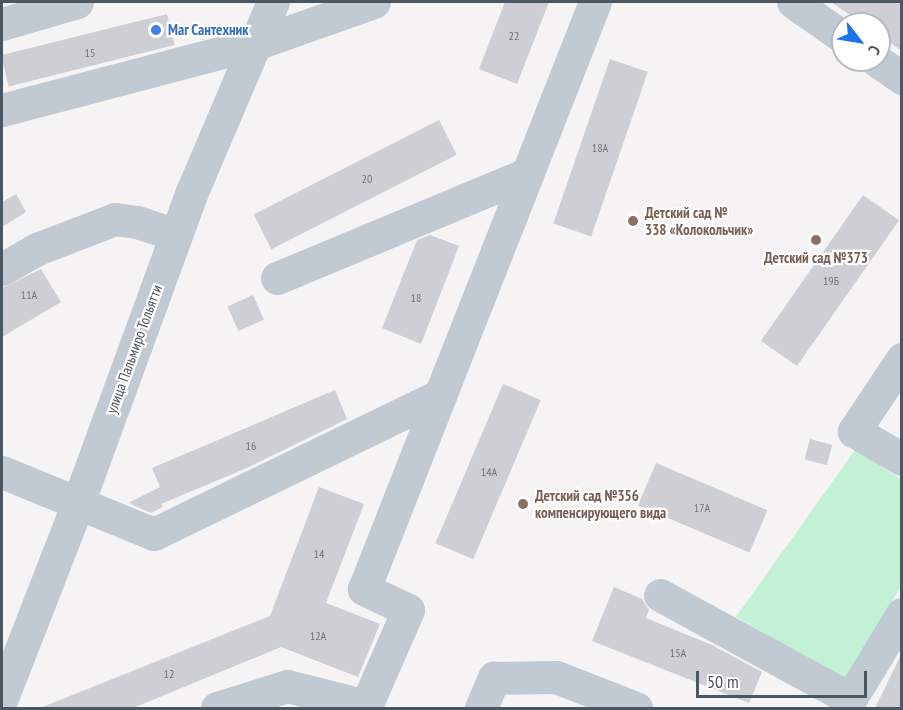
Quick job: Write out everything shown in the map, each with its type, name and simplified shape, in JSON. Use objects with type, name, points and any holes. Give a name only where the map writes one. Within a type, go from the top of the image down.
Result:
[{"type":"street","points":[[2,24],[77,2]]},
{"type":"street","name":"улица Пальмиро Тольятти","points":[[2,698],[12,639],[78,502],[176,235],[258,43],[273,2]]},
{"type":"street","points":[[2,110],[258,43],[374,2]]},
{"type":"street","points":[[217,708],[287,686],[366,705],[408,610],[364,589],[527,174],[554,130],[595,2]]},
{"type":"street","points":[[793,2],[831,29]]},
{"type":"street","points":[[277,278],[527,174]]},
{"type":"street","points":[[2,269],[37,249],[115,219],[137,222],[176,235]]},
{"type":"street","points":[[902,359],[854,431],[902,459]]},
{"type":"street","points":[[2,472],[154,534],[440,395]]},
{"type":"street","points":[[660,595],[848,704],[902,614]]},
{"type":"street","points":[[481,708],[494,678],[556,677],[636,708]]},
{"type":"green space","points":[[855,450],[901,479],[901,586],[846,681],[736,617]]},
{"type":"building","points":[[505,2],[549,2],[517,84],[479,69]]},
{"type":"building","points":[[831,2],[902,2],[902,51],[891,43],[891,12],[846,12]]},
{"type":"building","points":[[167,14],[175,45],[9,86],[2,55]]},
{"type":"building","points":[[610,59],[648,72],[591,237],[553,224]]},
{"type":"building","points":[[439,120],[457,155],[271,249],[254,214]]},
{"type":"building","points":[[16,194],[26,212],[2,227],[2,202]]},
{"type":"building","points":[[863,195],[899,220],[797,366],[761,341]]},
{"type":"building","points":[[430,235],[459,246],[421,344],[382,328],[417,240]]},
{"type":"building","points":[[41,269],[61,302],[2,337],[2,288]]},
{"type":"building","points":[[253,295],[264,320],[238,331],[227,306]]},
{"type":"building","points":[[503,384],[541,400],[473,559],[435,543]]},
{"type":"building","points":[[335,390],[347,419],[249,467],[161,504],[163,507],[151,513],[131,504],[130,502],[160,487],[152,468]]},
{"type":"building","points":[[810,439],[832,445],[827,465],[805,459]]},
{"type":"building","points":[[656,463],[767,510],[749,553],[638,505]]},
{"type":"building","points":[[319,487],[364,504],[326,603],[380,624],[358,677],[281,647],[133,708],[40,708],[270,616]]},
{"type":"building","points":[[614,587],[642,599],[649,610],[646,618],[712,645],[762,672],[749,703],[592,641]]},
{"type":"building","points":[[902,653],[902,708],[875,708]]},
{"type":"place","name":"Маг Сантехник","points":[[156,30]]},
{"type":"place","name":"Детский сад № 338 «Колокольчик»","points":[[633,221]]},
{"type":"place","name":"Детский сад №373","points":[[816,240]]},
{"type":"place","name":"Детский сад №356 компенсирующего вида","points":[[523,504]]}]
